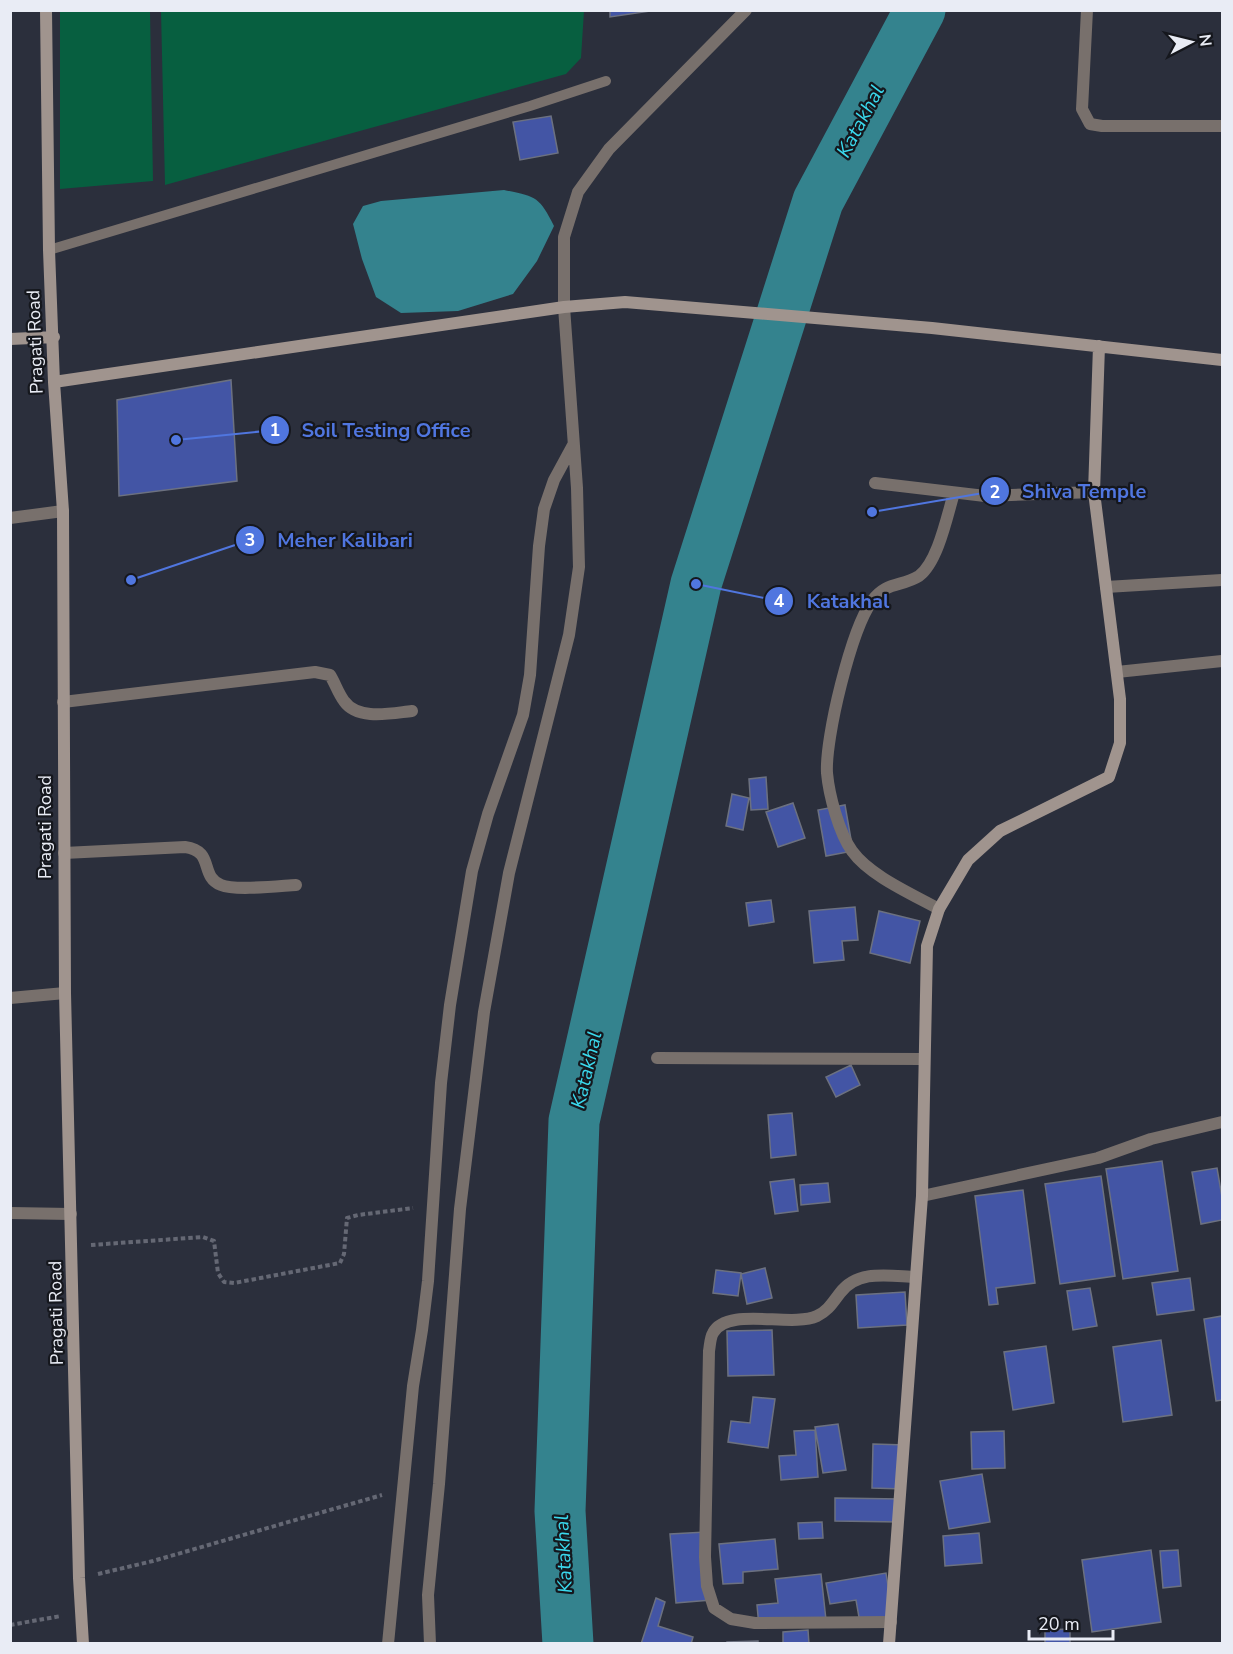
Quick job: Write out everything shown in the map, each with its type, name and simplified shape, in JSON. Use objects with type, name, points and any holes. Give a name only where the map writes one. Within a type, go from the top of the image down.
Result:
[{"type":"street","name":"Pragati Road","points":[[46,10],[49,250],[54,382],[63,511],[64,993],[83,1644]]},
{"type":"street","points":[[430,1644],[428,1595],[460,1209],[484,1012],[509,873],[569,635],[579,567],[574,444],[564,307],[564,237],[578,192],[609,148],[746,10]]},
{"type":"street","points":[[1087,10],[1082,110],[1090,124],[1102,126],[1222,126]]},
{"type":"street","points":[[54,382],[564,307],[625,302],[932,328],[1222,360]]},
{"type":"street","points":[[10,339],[54,337]]},
{"type":"street","points":[[889,1644],[922,1196],[927,946],[939,909],[968,860],[1000,831],[1109,777],[1120,743],[1120,699],[1094,492],[1099,346]]},
{"type":"street","points":[[388,1644],[413,1386],[428,1281],[441,1083],[448,1016],[470,882],[488,814],[523,715],[530,675],[538,546],[544,509],[554,480],[574,444]]},
{"type":"street","points":[[875,483],[985,496],[1094,492]]},
{"type":"street","points":[[939,909],[870,869],[852,851],[841,830],[827,772],[829,741],[846,665],[863,616],[872,600],[884,589],[917,577],[929,566],[954,493]]},
{"type":"street","points":[[10,518],[63,511]]},
{"type":"street","points":[[1106,588],[1222,580]]},
{"type":"street","points":[[1117,672],[1222,661]]},
{"type":"street","points":[[63,702],[315,672],[330,675],[345,703],[357,711],[377,714],[412,711]]},
{"type":"street","points":[[64,853],[185,847],[197,849],[212,879],[221,885],[238,887],[296,885]]},
{"type":"street","points":[[10,998],[64,993]]},
{"type":"street","points":[[657,1058],[924,1059]]},
{"type":"street","points":[[922,1196],[1098,1158],[1151,1139],[1222,1122]]},
{"type":"street","points":[[10,1213],[71,1214]]},
{"type":"street","points":[[891,1622],[755,1623],[731,1619],[714,1608],[707,1586],[705,1557],[709,1351],[712,1334],[721,1324],[738,1319],[801,1321],[819,1316],[831,1306],[850,1281],[865,1276],[916,1277]]},
{"type":"lane","points":[[49,250],[530,106],[606,81]]},
{"type":"path","points":[[72,1247],[203,1237],[214,1241],[218,1273],[224,1282],[234,1283],[340,1263],[344,1254],[347,1218],[432,1206]]},
{"type":"path","points":[[80,1578],[153,1561],[402,1489]]},
{"type":"path","points":[[10,1625],[83,1613]]},
{"type":"green space","points":[[60,11],[150,11],[153,181],[60,189]]},
{"type":"green space","points":[[161,11],[584,11],[581,58],[566,74],[165,185]]},
{"type":"water","points":[[504,190],[535,199],[554,226],[537,261],[513,294],[458,311],[401,313],[376,297],[362,259],[353,224],[363,206],[381,201]]},
{"type":"building","points":[[610,10],[657,10],[610,17]]},
{"type":"building","points":[[551,116],[558,153],[520,160],[513,122]]},
{"type":"building","points":[[231,380],[237,481],[119,496],[117,400]]},
{"type":"building","points":[[766,777],[768,809],[751,810],[749,779]]},
{"type":"building","points":[[732,794],[749,798],[743,830],[726,826]]},
{"type":"building","points":[[793,803],[805,838],[778,847],[766,812]]},
{"type":"building","points":[[845,805],[853,851],[826,856],[818,810]]},
{"type":"building","points":[[771,900],[774,922],[749,926],[746,903]]},
{"type":"building","points":[[855,907],[858,940],[842,941],[844,960],[814,963],[809,911]]},
{"type":"building","points":[[879,911],[920,921],[910,963],[870,953]]},
{"type":"building","points":[[851,1065],[860,1085],[836,1097],[826,1077]]},
{"type":"building","points":[[792,1113],[796,1155],[771,1158],[768,1115]]},
{"type":"building","points":[[1162,1161],[1178,1271],[1123,1279],[1106,1169]]},
{"type":"building","points":[[1217,1168],[1222,1197],[1222,1220],[1201,1224],[1192,1172]]},
{"type":"building","points":[[1101,1176],[1115,1276],[1060,1284],[1045,1184]]},
{"type":"building","points":[[794,1179],[798,1211],[775,1214],[770,1182]]},
{"type":"building","points":[[828,1183],[830,1202],[801,1205],[800,1185]]},
{"type":"building","points":[[1023,1190],[1035,1283],[996,1288],[998,1304],[989,1305],[975,1196]]},
{"type":"building","points":[[765,1268],[772,1298],[747,1304],[741,1274]]},
{"type":"building","points":[[716,1270],[741,1273],[738,1296],[713,1293]]},
{"type":"building","points":[[1190,1278],[1194,1310],[1157,1315],[1152,1283]]},
{"type":"building","points":[[1090,1288],[1097,1326],[1073,1330],[1067,1291]]},
{"type":"building","points":[[905,1292],[907,1325],[858,1328],[856,1295]]},
{"type":"building","points":[[1222,1316],[1222,1400],[1216,1401],[1204,1319]]},
{"type":"building","points":[[772,1330],[774,1375],[728,1376],[727,1331]]},
{"type":"building","points":[[1161,1340],[1172,1415],[1123,1422],[1113,1347]]},
{"type":"building","points":[[1046,1346],[1054,1403],[1013,1410],[1004,1352]]},
{"type":"building","points":[[753,1397],[775,1399],[768,1448],[728,1442],[731,1421],[750,1423]]},
{"type":"building","points":[[838,1424],[846,1470],[823,1473],[815,1427]]},
{"type":"building","points":[[815,1430],[818,1477],[781,1480],[779,1456],[796,1455],[794,1431]]},
{"type":"building","points":[[1004,1431],[1005,1468],[972,1469],[971,1432]]},
{"type":"building","points":[[873,1444],[905,1445],[904,1489],[872,1488]]},
{"type":"building","points":[[982,1474],[990,1522],[949,1529],[940,1481]]},
{"type":"building","points":[[835,1498],[901,1499],[900,1522],[835,1521]]},
{"type":"building","points":[[822,1522],[823,1538],[799,1539],[798,1523]]},
{"type":"building","points":[[706,1532],[711,1600],[676,1603],[670,1534]]},
{"type":"building","points":[[979,1533],[982,1563],[945,1566],[943,1536]]},
{"type":"building","points":[[775,1539],[778,1569],[743,1572],[743,1583],[723,1584],[719,1544]]},
{"type":"building","points":[[1151,1550],[1161,1622],[1092,1632],[1082,1560]]},
{"type":"building","points":[[1178,1550],[1181,1586],[1163,1588],[1160,1551]]},
{"type":"building","points":[[886,1573],[893,1618],[860,1623],[856,1600],[830,1604],[826,1583]]},
{"type":"building","points":[[821,1574],[826,1620],[759,1627],[757,1605],[778,1603],[775,1579]]},
{"type":"building","points":[[656,1598],[665,1602],[658,1626],[693,1637],[691,1644],[641,1644]]},
{"type":"building","points":[[1070,1629],[1070,1644],[1045,1644],[1045,1630]]},
{"type":"building","points":[[808,1630],[809,1644],[783,1644],[783,1632]]},
{"type":"building","points":[[758,1641],[758,1644],[727,1644],[727,1642]]},
{"type":"waterway","name":"Katakhal","points":[[568,1644],[560,1511],[574,1121],[696,584],[818,201],[920,10]]},
{"type":"place","name":"Soil Testing Office","points":[[176,440]]},
{"type":"place","name":"Shiva Temple","points":[[872,512]]},
{"type":"place","name":"Meher Kalibari","points":[[131,580]]},
{"type":"place","name":"Katakhal","points":[[696,584]]}]
